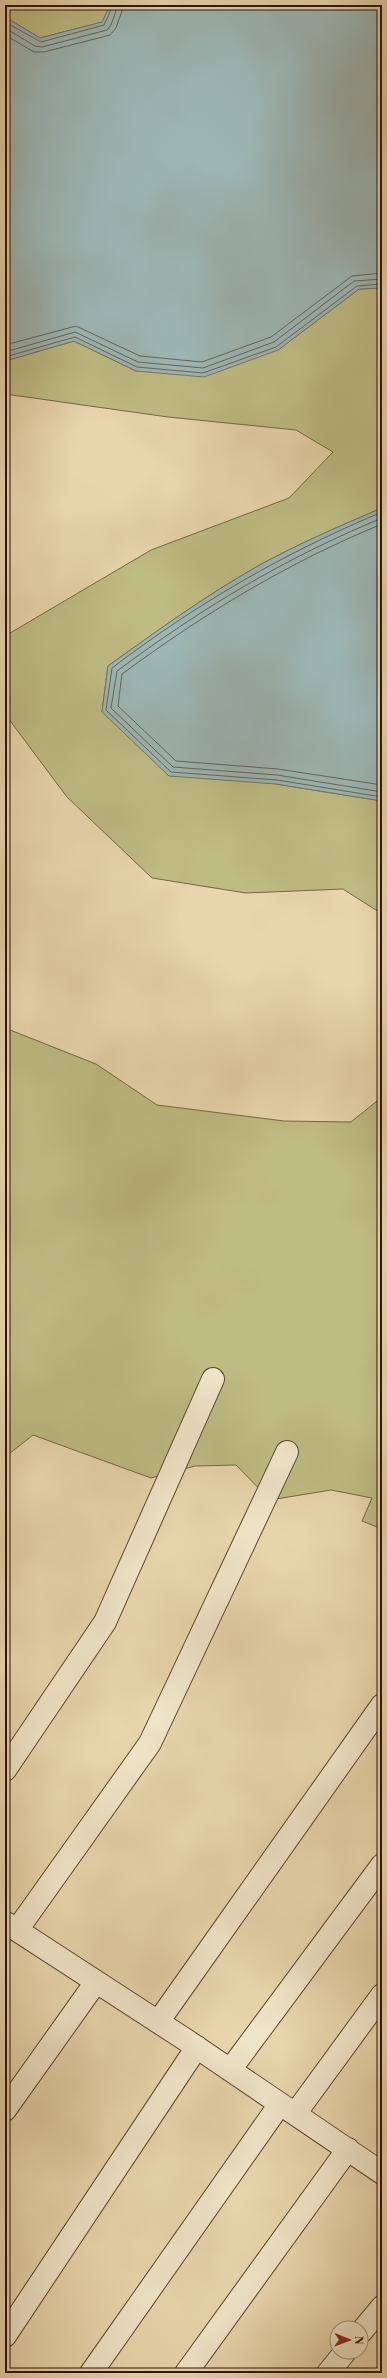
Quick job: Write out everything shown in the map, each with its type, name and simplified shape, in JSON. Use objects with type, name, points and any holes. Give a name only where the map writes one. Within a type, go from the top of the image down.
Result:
[{"type":"street","points":[[5,1770],[105,1622],[213,1379]]},
{"type":"street","points":[[287,1452],[150,1743],[11,1926],[197,2047],[348,2149],[381,2169]]},
{"type":"street","points":[[158,2022],[382,1705]]},
{"type":"street","points":[[230,2070],[382,1865]]},
{"type":"street","points":[[5,2110],[96,1982]]},
{"type":"street","points":[[91,2373],[288,2109],[382,1995]]},
{"type":"street","points":[[5,2336],[197,2047]]},
{"type":"street","points":[[186,2373],[348,2149]]},
{"type":"street","points":[[369,2322],[382,2307]]},
{"type":"street","points":[[328,2373],[339,2360]]},
{"type":"shaded area","points":[[5,5],[110,5],[103,22],[40,38],[5,17]]},
{"type":"shaded area","points":[[382,288],[382,508],[335,528],[238,577],[108,666],[102,712],[276,784],[382,801],[382,914],[343,889],[246,893],[152,878],[67,797],[5,714],[5,636],[151,550],[289,498],[333,452],[296,430],[168,417],[5,394],[5,361],[74,341],[136,371],[278,350],[359,289]]},
{"type":"shaded area","points":[[5,1028],[96,1064],[157,1105],[284,1121],[351,1122],[382,1097],[382,1529],[362,1521],[372,1498],[331,1490],[270,1500],[236,1465],[195,1466],[151,1478],[33,1435],[5,1457]]},
{"type":"water","points":[[110,5],[382,5],[382,288],[359,289],[278,350],[204,377],[136,371],[74,341],[5,361],[5,17],[40,38],[102,22]]},
{"type":"water","points":[[382,508],[382,801],[276,784],[169,776],[102,712],[108,666],[238,577],[335,528]]}]
